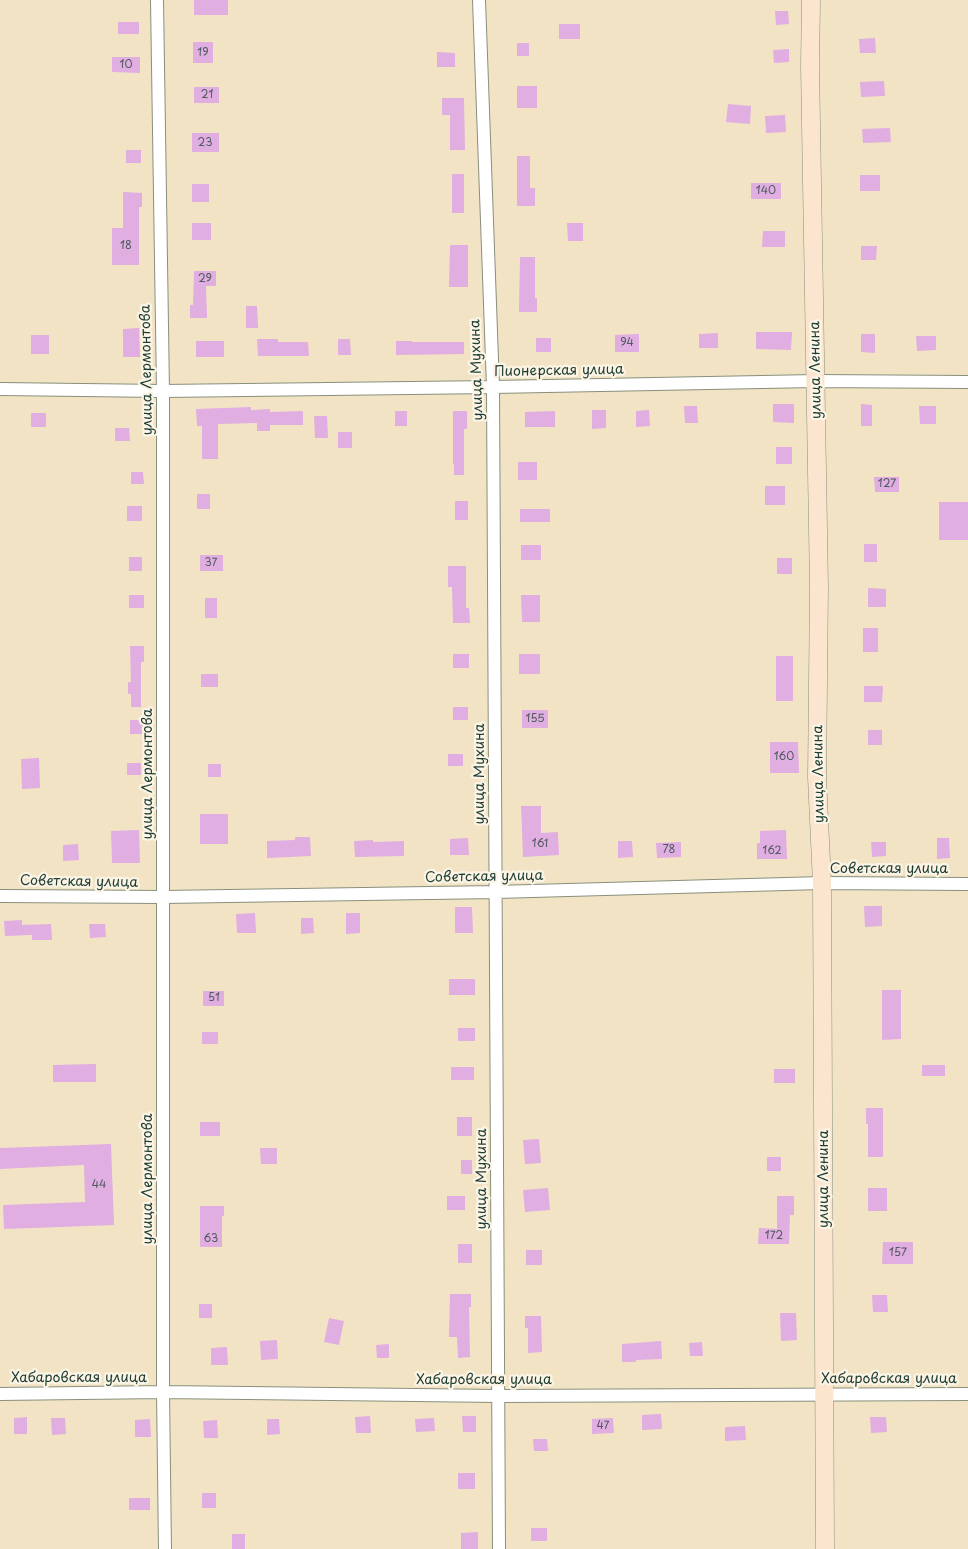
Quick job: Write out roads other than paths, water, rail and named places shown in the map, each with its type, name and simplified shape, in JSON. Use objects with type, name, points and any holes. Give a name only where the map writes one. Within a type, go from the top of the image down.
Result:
[{"type":"main road","name":"улица Ленина","points":[[811,0],[810,66],[819,587],[817,777],[822,883],[825,1549]]},
{"type":"street","name":"улица Лермонтова","points":[[157,0],[163,391],[162,897],[165,1549]]},
{"type":"street","name":"улица Мухина","points":[[479,0],[493,387],[499,1549]]},
{"type":"street","name":"Пионерская улица","points":[[0,389],[163,391],[816,381],[968,382]]},
{"type":"street","name":"Советская улица","points":[[0,896],[162,897],[496,892],[822,883],[968,884]]},
{"type":"street","name":"Хабаровская улица","points":[[0,1394],[163,1392],[498,1396],[968,1394]]}]
